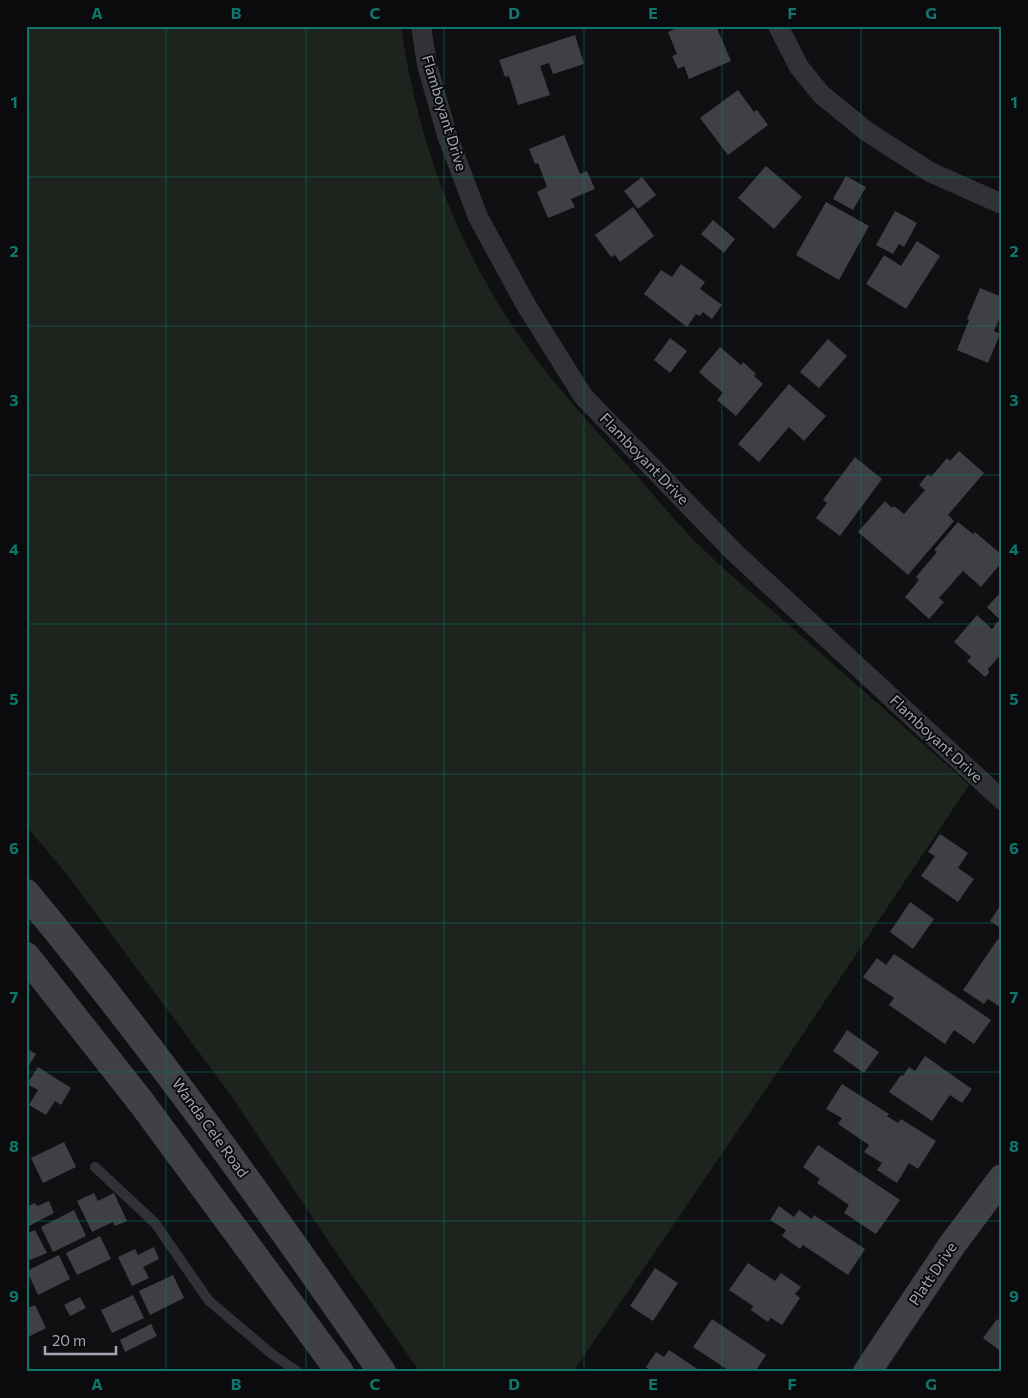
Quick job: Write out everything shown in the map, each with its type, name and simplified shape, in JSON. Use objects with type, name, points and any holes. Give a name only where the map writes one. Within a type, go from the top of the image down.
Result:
[{"type":"main road","name":"Wanda Cele Road","points":[[26,893],[172,1076],[304,1259],[382,1372]]},
{"type":"main road","points":[[26,956],[141,1102],[340,1372]]},
{"type":"main road","name":"Platt Drive","points":[[868,1372],[952,1245],[1002,1178]]},
{"type":"street","name":"Flamboyant Drive","points":[[421,26],[427,66],[448,135],[478,217],[526,305],[583,396],[735,554],[1002,800]]},
{"type":"street","points":[[778,26],[799,67],[821,94],[866,131],[930,172],[1002,204]]},
{"type":"lane","points":[[96,1167],[155,1223],[209,1301],[272,1354],[298,1372]]},
{"type":"shaded area","points":[[26,26],[401,26],[422,128],[444,194],[489,288],[532,354],[582,415],[702,548],[969,785],[777,1073],[573,1372],[420,1372],[333,1248],[230,1094],[65,872],[26,826]]},
{"type":"building","points":[[681,26],[716,26],[731,61],[689,79],[684,66],[678,69],[672,56],[677,54],[668,32]]},
{"type":"building","points":[[575,35],[584,64],[553,74],[549,63],[540,66],[550,95],[518,105],[509,76],[505,77],[499,60]]},
{"type":"building","points":[[738,90],[754,112],[757,110],[768,125],[728,155],[700,118]]},
{"type":"building","points":[[564,135],[580,174],[587,171],[595,189],[571,199],[575,207],[548,218],[537,192],[547,187],[538,163],[535,164],[529,149]]},
{"type":"building","points":[[766,166],[802,197],[774,229],[738,198]]},
{"type":"building","points":[[846,176],[866,187],[853,210],[833,199]]},
{"type":"building","points":[[642,177],[656,195],[638,209],[624,191]]},
{"type":"building","points":[[826,202],[869,226],[839,280],[796,255]]},
{"type":"building","points":[[633,207],[654,236],[620,262],[615,255],[611,257],[595,235]]},
{"type":"building","points":[[895,211],[917,223],[904,247],[899,244],[893,254],[876,245]]},
{"type":"building","points":[[713,220],[735,239],[724,253],[701,234]]},
{"type":"building","points":[[917,241],[940,256],[906,309],[866,284],[884,255],[901,266]]},
{"type":"building","points":[[681,264],[705,282],[700,289],[722,305],[712,319],[703,312],[700,316],[696,314],[687,327],[644,294],[661,270],[672,277]]},
{"type":"building","points":[[980,288],[1002,297],[1002,312],[994,331],[1000,334],[988,363],[957,350]]},
{"type":"building","points":[[670,338],[687,351],[670,373],[654,360]]},
{"type":"building","points":[[828,339],[847,356],[819,388],[800,372]]},
{"type":"building","points":[[720,347],[741,365],[743,362],[756,374],[754,376],[763,384],[736,416],[717,400],[723,393],[699,372]]},
{"type":"building","points":[[789,384],[826,416],[804,441],[789,427],[759,462],[738,444]]},
{"type":"building","points":[[959,451],[984,473],[948,515],[954,521],[908,575],[858,532],[885,501],[892,508],[894,506],[904,514],[925,490],[919,485],[928,474],[931,477],[947,458],[950,461]]},
{"type":"building","points":[[855,457],[882,479],[840,536],[816,518],[827,503],[823,500]]},
{"type":"building","points":[[958,522],[973,534],[975,532],[1002,555],[1002,562],[981,587],[963,571],[939,598],[944,602],[929,619],[905,597],[919,580],[916,577],[937,552],[934,550]]},
{"type":"building","points":[[1002,591],[1002,622],[987,607]]},
{"type":"building","points":[[977,615],[992,629],[998,621],[1002,624],[1002,653],[988,669],[989,673],[985,677],[967,661],[971,657],[954,642]]},
{"type":"building","points":[[940,834],[968,853],[958,868],[974,879],[958,902],[921,876],[935,856],[928,852]]},
{"type":"building","points":[[910,902],[934,919],[913,949],[890,932]]},
{"type":"building","points":[[1002,903],[1002,929],[990,921]]},
{"type":"building","points":[[998,939],[1002,941],[1002,1008],[988,999],[984,1004],[963,990]]},
{"type":"building","points":[[894,954],[991,1020],[974,1044],[954,1030],[945,1044],[889,1005],[894,998],[863,977],[877,958],[886,965]]},
{"type":"building","points":[[847,1030],[879,1052],[864,1073],[833,1051]]},
{"type":"building","points":[[26,1048],[36,1054],[26,1070]]},
{"type":"building","points":[[925,1056],[972,1089],[962,1103],[950,1095],[932,1121],[889,1092],[909,1067],[915,1071]]},
{"type":"building","points":[[38,1067],[71,1088],[61,1105],[55,1101],[46,1115],[29,1105],[38,1090],[27,1084]]},
{"type":"building","points":[[842,1084],[889,1114],[887,1116],[898,1123],[901,1119],[936,1141],[918,1169],[909,1163],[897,1183],[877,1170],[882,1163],[864,1152],[869,1145],[838,1124],[842,1118],[826,1109]]},
{"type":"building","points":[[64,1142],[76,1167],[43,1183],[31,1158]]},
{"type":"building","points":[[818,1145],[900,1200],[876,1234],[844,1213],[849,1205],[817,1183],[820,1179],[803,1167]]},
{"type":"building","points":[[94,1193],[98,1201],[114,1193],[127,1221],[115,1226],[113,1222],[92,1232],[77,1201]]},
{"type":"building","points":[[49,1201],[54,1213],[27,1227],[26,1207],[35,1203],[37,1206]]},
{"type":"building","points":[[779,1206],[794,1217],[799,1210],[812,1219],[814,1215],[865,1249],[848,1275],[803,1245],[800,1249],[782,1236],[786,1230],[770,1220]]},
{"type":"building","points":[[74,1210],[86,1236],[53,1252],[41,1227]]},
{"type":"building","points":[[35,1230],[47,1253],[30,1260],[26,1252],[26,1234]]},
{"type":"building","points":[[100,1236],[111,1259],[77,1275],[66,1253]]},
{"type":"building","points":[[154,1247],[159,1259],[143,1267],[149,1278],[132,1286],[118,1257],[135,1249],[138,1255]]},
{"type":"building","points":[[59,1255],[70,1279],[38,1295],[27,1271]]},
{"type":"building","points":[[748,1263],[775,1281],[781,1273],[801,1287],[795,1294],[800,1298],[782,1325],[771,1318],[768,1322],[751,1310],[753,1306],[729,1290]]},
{"type":"building","points":[[655,1268],[678,1283],[653,1321],[630,1306]]},
{"type":"building","points":[[173,1275],[184,1298],[150,1315],[139,1291]]},
{"type":"building","points":[[133,1295],[144,1318],[112,1333],[101,1310]]},
{"type":"building","points":[[80,1297],[86,1308],[70,1316],[64,1305]]},
{"type":"building","points":[[35,1305],[46,1328],[28,1337],[26,1333],[26,1309]]},
{"type":"building","points":[[712,1319],[766,1355],[755,1372],[731,1372],[693,1347]]},
{"type":"building","points":[[997,1319],[1002,1323],[1002,1352],[983,1338]]},
{"type":"building","points":[[151,1324],[157,1336],[125,1352],[120,1340]]},
{"type":"building","points":[[669,1350],[702,1372],[652,1372],[646,1367],[656,1352],[664,1357]]}]
